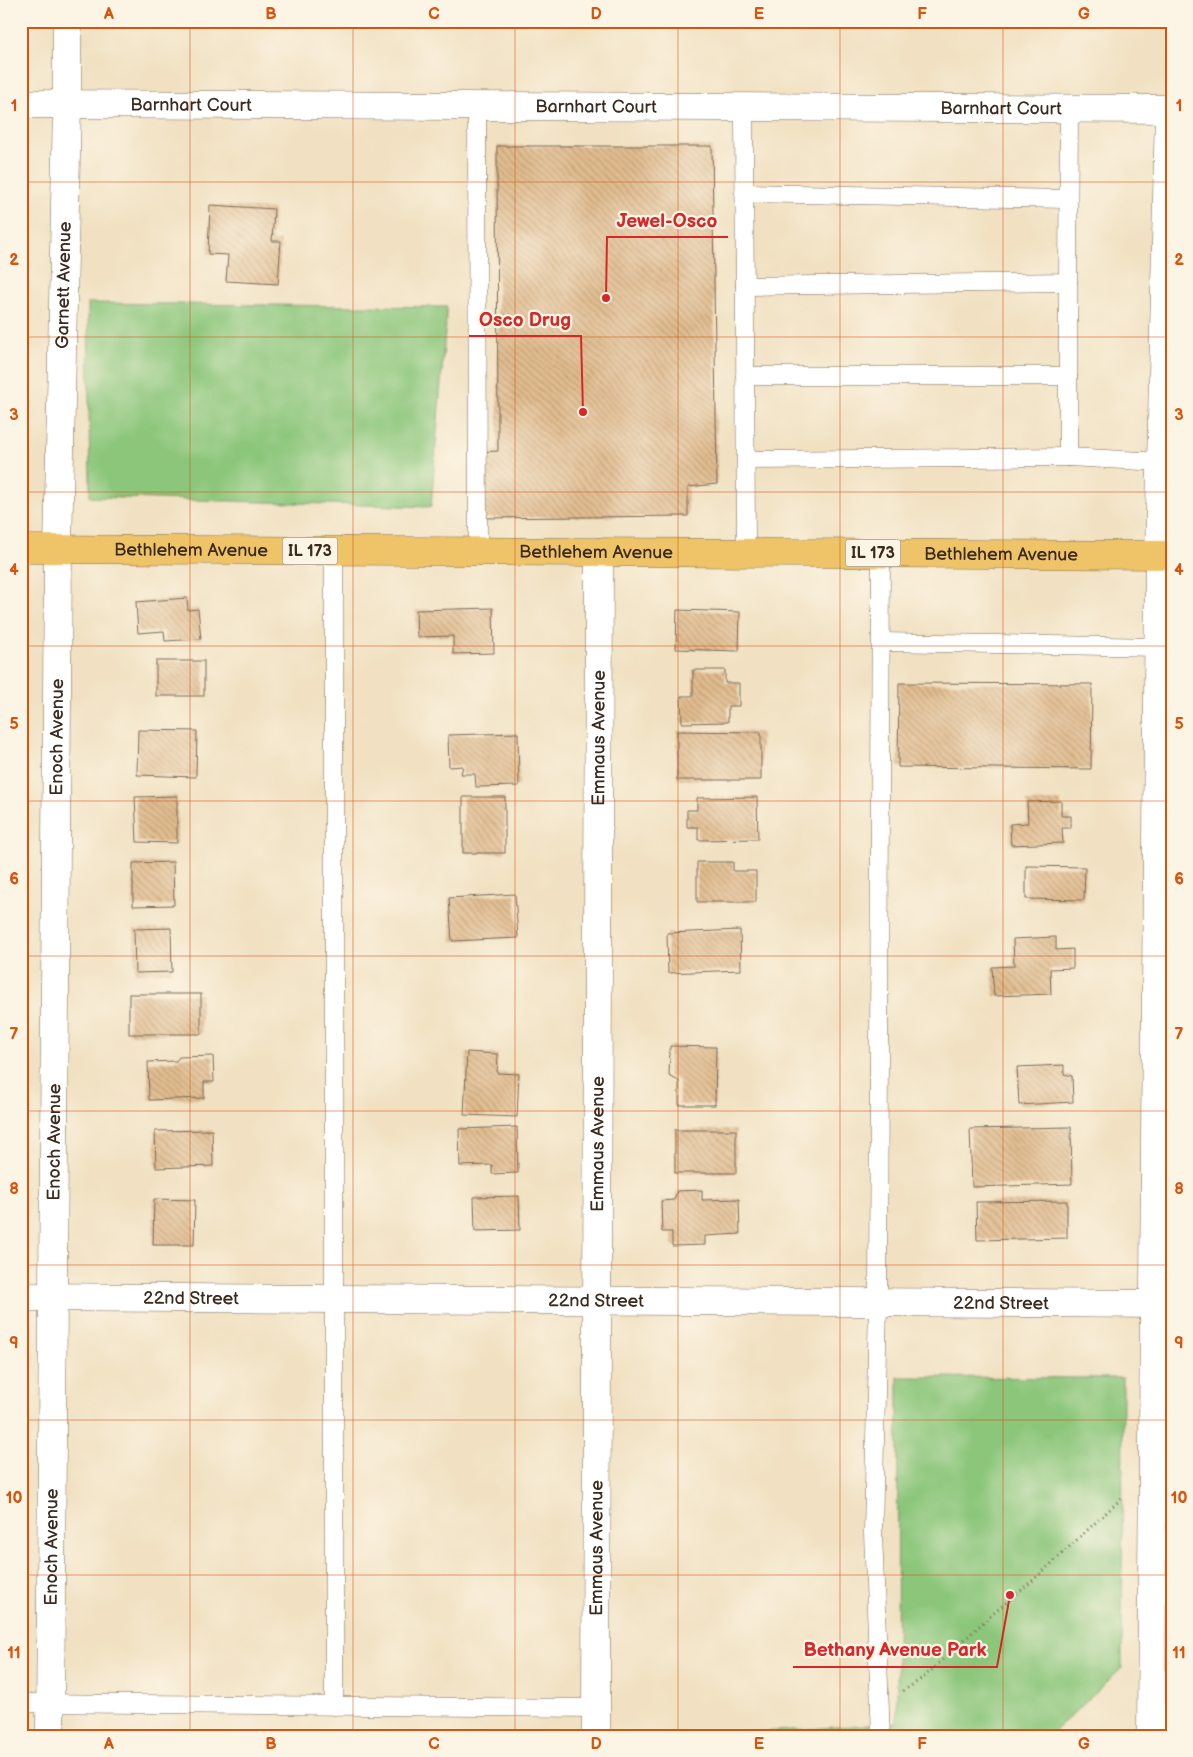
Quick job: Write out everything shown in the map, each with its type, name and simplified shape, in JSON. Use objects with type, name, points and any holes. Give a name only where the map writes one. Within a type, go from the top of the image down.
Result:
[{"type":"main road","name":"Bethlehem Avenue","points":[[21,550],[1165,555]]},
{"type":"street","name":"Garnett Avenue","points":[[58,550],[67,21]]},
{"type":"street","name":"Barnhart Court","points":[[21,104],[1170,109]]},
{"type":"street","points":[[1151,1736],[1152,1474],[1163,1304],[1165,712],[1158,647],[1165,555],[1161,462],[1168,337],[1170,109]]},
{"type":"street","name":"Enoch Avenue","points":[[50,1736],[58,550]]},
{"type":"street","name":"Emmaus Avenue","points":[[596,1736],[599,552]]},
{"type":"street","name":"22nd Street","points":[[21,1297],[1163,1304]]},
{"type":"lane","points":[[477,106],[478,552]]},
{"type":"lane","points":[[744,108],[746,552]]},
{"type":"lane","points":[[1068,457],[1070,109]]},
{"type":"lane","points":[[744,193],[1068,199]]},
{"type":"lane","points":[[745,286],[1068,282]]},
{"type":"lane","points":[[745,376],[1068,376]]},
{"type":"lane","points":[[746,460],[1068,457],[1161,462]]},
{"type":"lane","points":[[334,551],[334,1706]]},
{"type":"lane","points":[[881,553],[878,1302],[873,1533],[878,1708],[881,1736]]},
{"type":"lane","points":[[881,642],[1158,647]]},
{"type":"lane","points":[[21,1703],[596,1708]]},
{"type":"path","points":[[878,1708],[924,1677],[989,1617],[1039,1575],[1113,1505],[1152,1474]]},
{"type":"green space","points":[[88,303],[447,307],[431,507],[90,497]]},
{"type":"green space","points":[[898,1377],[1123,1378],[1122,1668],[1049,1736],[704,1736],[897,1723]]},
{"type":"building","points":[[497,146],[712,146],[717,484],[688,487],[688,516],[479,518],[479,452],[498,451]]},
{"type":"building","points":[[210,205],[274,209],[272,241],[281,241],[278,284],[226,281],[228,255],[208,254]]},
{"type":"building","points":[[187,598],[188,610],[198,609],[201,639],[165,641],[164,631],[138,633],[136,602]]},
{"type":"building","points":[[493,608],[494,653],[453,654],[453,636],[417,637],[416,610]]},
{"type":"building","points":[[677,610],[740,612],[739,651],[676,649]]},
{"type":"building","points":[[156,661],[204,661],[204,696],[156,696]]},
{"type":"building","points":[[693,670],[725,670],[725,683],[739,683],[739,706],[728,706],[728,722],[682,723],[681,696],[693,696]]},
{"type":"building","points":[[899,683],[1092,684],[1091,769],[898,767]]},
{"type":"building","points":[[138,730],[197,731],[196,777],[137,775]]},
{"type":"building","points":[[677,731],[761,732],[761,780],[677,780]]},
{"type":"building","points":[[518,733],[519,786],[476,787],[475,774],[461,774],[463,766],[449,767],[448,735]]},
{"type":"building","points":[[177,796],[177,843],[137,842],[135,797]]},
{"type":"building","points":[[463,797],[505,797],[505,853],[463,853]]},
{"type":"building","points":[[757,797],[758,839],[698,840],[698,827],[687,827],[687,810],[697,810],[697,798]]},
{"type":"building","points":[[1061,801],[1061,816],[1071,816],[1071,828],[1062,828],[1063,843],[1011,845],[1010,824],[1028,823],[1027,802]]},
{"type":"building","points":[[173,862],[174,905],[133,906],[133,863]]},
{"type":"building","points":[[697,862],[733,862],[733,871],[756,871],[756,902],[697,902]]},
{"type":"building","points":[[1026,866],[1085,867],[1084,900],[1026,899]]},
{"type":"building","points":[[515,894],[518,938],[452,941],[449,898]]},
{"type":"building","points":[[171,928],[172,972],[135,973],[134,929]]},
{"type":"building","points":[[740,930],[741,970],[668,973],[667,933]]},
{"type":"building","points":[[1056,937],[1056,950],[1073,949],[1073,968],[1050,969],[1051,994],[994,996],[992,967],[1014,966],[1013,939]]},
{"type":"building","points":[[129,994],[201,994],[201,1034],[129,1034]]},
{"type":"building","points":[[670,1046],[716,1047],[715,1105],[679,1105],[679,1081],[669,1076]]},
{"type":"building","points":[[467,1052],[498,1054],[497,1073],[519,1074],[517,1117],[464,1115]]},
{"type":"building","points":[[213,1056],[214,1082],[204,1082],[204,1098],[149,1100],[148,1062],[176,1061],[179,1057]]},
{"type":"building","points":[[1064,1065],[1064,1074],[1072,1076],[1073,1102],[1019,1105],[1017,1067]]},
{"type":"building","points":[[517,1127],[518,1173],[492,1174],[492,1165],[460,1166],[459,1129]]},
{"type":"building","points":[[1071,1127],[1072,1184],[972,1187],[970,1129]]},
{"type":"building","points":[[212,1130],[213,1166],[156,1168],[155,1131]]},
{"type":"building","points":[[675,1130],[736,1130],[736,1173],[675,1173]]},
{"type":"building","points":[[702,1190],[702,1200],[739,1199],[740,1234],[705,1236],[705,1245],[672,1246],[672,1232],[662,1232],[661,1201],[674,1200],[677,1191]]},
{"type":"building","points":[[519,1196],[520,1230],[475,1231],[474,1197]]},
{"type":"building","points":[[154,1199],[195,1200],[194,1245],[153,1245]]},
{"type":"building","points":[[1067,1201],[1067,1238],[977,1240],[976,1202]]},
{"type":"place","name":"Jewel-Osco","points":[[606,298]]},
{"type":"place","name":"Osco Drug","points":[[583,412]]},
{"type":"place","name":"Bethany Avenue Park","points":[[1010,1595]]}]
